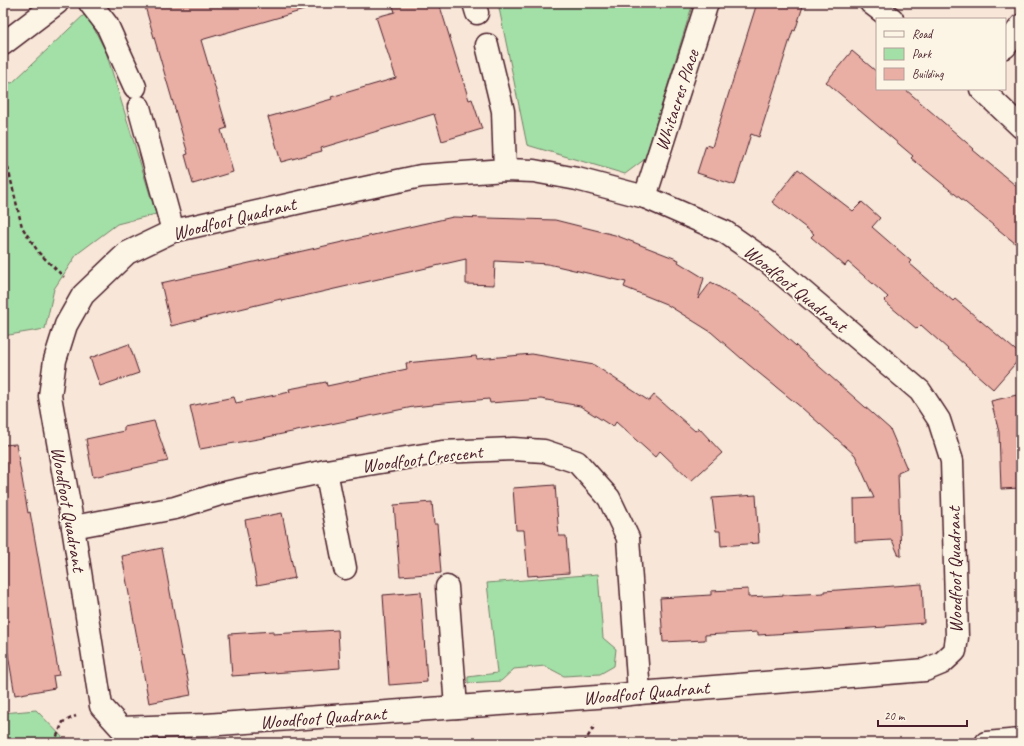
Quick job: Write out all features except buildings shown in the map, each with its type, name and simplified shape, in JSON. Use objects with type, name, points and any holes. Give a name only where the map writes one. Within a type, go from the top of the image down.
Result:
[{"type":"street","points":[[3,44],[57,3]]},
{"type":"street","points":[[90,3],[107,25],[137,97],[173,231]]},
{"type":"street","name":"Whitacres Place","points":[[645,197],[707,3]]},
{"type":"street","points":[[872,3],[891,18]]},
{"type":"street","points":[[1006,46],[1021,26]]},
{"type":"street","points":[[487,45],[503,110],[505,170]]},
{"type":"street","points":[[981,90],[1021,127]]},
{"type":"street","name":"Woodfoot Quadrant","points":[[505,170],[534,171],[570,177],[645,197],[725,232],[768,262],[920,391],[939,420],[952,461],[957,637],[955,651],[942,663],[925,670],[610,696],[206,725],[121,728],[102,706],[50,396],[55,360],[66,325],[83,295],[127,253],[173,231],[421,176],[505,170]]},
{"type":"street","name":"Woodfoot Crescent","points":[[73,527],[175,508],[220,494],[326,471],[442,452],[513,449],[544,451],[577,462],[609,498],[628,538],[639,693]]},
{"type":"street","points":[[326,471],[345,568]]},
{"type":"street","points":[[448,587],[456,707]]},
{"type":"street","points":[[986,743],[1021,740]]},
{"type":"path","points":[[3,147],[22,227],[39,253],[83,295]]},
{"type":"path","points":[[54,743],[62,722],[102,706]]},
{"type":"green space","points":[[498,3],[693,3],[645,159],[625,174],[527,145]]},
{"type":"green space","points":[[86,13],[106,52],[156,214],[117,224],[77,254],[54,289],[45,329],[3,336],[3,81],[12,83]]},
{"type":"green space","points":[[598,574],[603,638],[616,649],[614,666],[600,674],[564,676],[545,666],[514,669],[501,681],[468,683],[468,677],[497,673],[487,583]]},
{"type":"green space","points":[[36,710],[68,743],[3,743],[3,713]]}]
